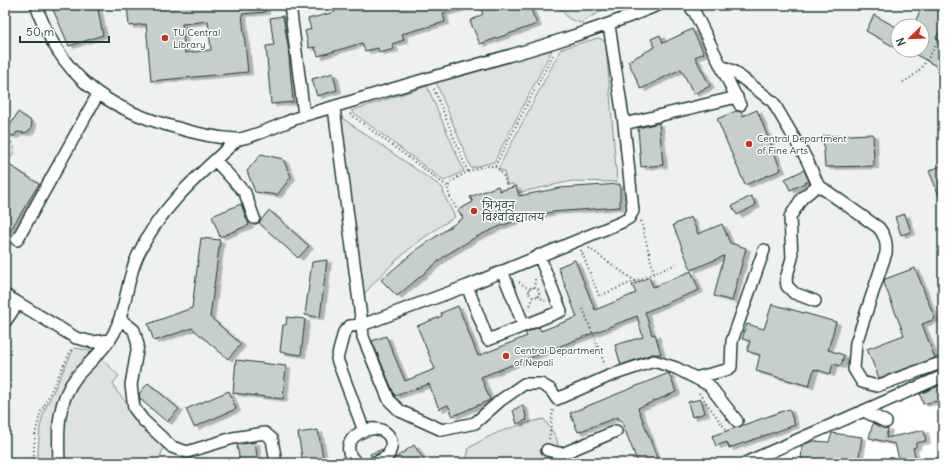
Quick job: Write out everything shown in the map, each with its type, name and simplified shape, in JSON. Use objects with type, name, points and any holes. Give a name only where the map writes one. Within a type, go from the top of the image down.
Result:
[{"type":"street","points":[[36,5],[40,16],[60,54],[82,82],[98,94],[136,115],[160,124],[216,137],[238,139]]},
{"type":"street","points":[[290,5],[304,115]]},
{"type":"street","points":[[59,463],[57,425],[64,401],[76,378],[110,340],[124,307],[129,277],[147,236],[160,217],[238,139],[304,115],[334,108],[441,75],[562,41],[610,25],[658,5]]},
{"type":"street","points":[[624,124],[738,101],[689,5]]},
{"type":"street","points":[[364,431],[337,359],[344,332],[350,326],[362,325],[467,286],[629,218],[633,211],[624,124],[610,25]]},
{"type":"street","points":[[721,66],[733,71],[773,102],[807,160],[818,185],[879,228],[887,243],[886,253],[856,343],[854,369],[862,382],[877,386],[938,364]]},
{"type":"street","points":[[17,240],[98,94]]},
{"type":"street","points":[[334,108],[363,337],[389,400],[400,411],[442,430],[475,423],[501,400],[524,384],[541,384],[551,390],[557,399],[609,376],[654,362],[665,363],[709,385],[738,420]]},
{"type":"street","points":[[216,160],[245,193],[254,218]]},
{"type":"street","points":[[815,301],[794,293],[788,286],[786,279],[792,258],[790,217],[802,198],[818,185]]},
{"type":"street","points":[[695,378],[726,370],[730,367],[732,341],[764,250]]},
{"type":"street","points":[[467,286],[488,340],[561,311],[539,255]]},
{"type":"street","points":[[502,271],[524,326]]},
{"type":"street","points":[[5,295],[76,338],[93,342],[110,340]]},
{"type":"street","points":[[5,322],[18,303]]},
{"type":"street","points":[[120,319],[134,330],[138,345],[131,385],[134,408],[143,420],[172,447],[187,452],[192,452],[233,438],[265,433],[272,439],[274,457]]},
{"type":"street","points":[[745,463],[943,376]]},
{"type":"street","points":[[864,411],[886,422]]},
{"type":"street","points":[[357,463],[350,455],[349,445],[356,436],[364,431],[380,429],[385,431],[391,440],[391,451],[388,456],[375,463]]},
{"type":"street","points":[[547,450],[562,454],[616,431]]},
{"type":"path","points":[[903,82],[911,79],[923,66],[940,38],[943,37]]},
{"type":"path","points":[[495,166],[557,48]]},
{"type":"path","points":[[432,84],[468,172]]},
{"type":"path","points":[[348,113],[448,187]]},
{"type":"path","points":[[456,208],[448,194],[448,187],[452,181],[468,172],[488,166],[495,166],[502,172],[507,187]]},
{"type":"path","points":[[633,211],[642,223],[654,274]]},
{"type":"path","points":[[577,239],[635,281]]},
{"type":"path","points":[[577,239],[599,296],[679,264]]},
{"type":"path","points":[[534,288],[537,289],[538,294],[536,297],[532,297],[529,293],[530,290],[534,288]]},
{"type":"path","points":[[584,309],[609,376]]},
{"type":"path","points":[[33,463],[35,435],[40,414],[76,338]]},
{"type":"path","points":[[699,393],[726,431]]},
{"type":"path","points":[[547,450],[553,408],[557,399]]},
{"type":"shaded area","name":"त्रिभुवन विश्वविद्यालय","points":[[5,5],[943,5],[943,372],[740,463],[5,463]]},
{"type":"shaded area","points":[[557,5],[642,5],[626,10],[603,10],[581,23],[569,19]]},
{"type":"shaded area","points":[[598,38],[603,40],[606,44],[617,182],[572,181],[517,193],[513,184],[507,185],[504,171],[498,169],[561,49]]},
{"type":"shaded area","points":[[552,50],[494,162],[471,168],[436,82]]},
{"type":"shaded area","points":[[427,86],[464,171],[444,181],[351,111]]},
{"type":"shaded area","points":[[334,118],[342,118],[443,188],[444,195],[455,217],[428,234],[404,253],[361,298]]},
{"type":"shaded area","points":[[5,137],[13,143],[14,151],[12,156],[5,161]]},
{"type":"shaded area","points":[[74,348],[96,351],[70,382],[55,463],[37,463],[40,427],[44,411]]},
{"type":"shaded area","points":[[100,357],[119,376],[113,383],[117,392],[165,444],[158,463],[62,463],[63,429],[70,397],[85,371]]},
{"type":"shaded area","points":[[544,419],[556,437],[562,458],[580,463],[463,463],[466,461],[469,448],[478,442],[505,430]]},
{"type":"building","points":[[51,5],[97,5],[103,35],[69,46]]},
{"type":"building","name":"TU Central Library","points":[[127,5],[265,5],[265,12],[242,14],[248,72],[151,81],[146,24],[129,26]],"holes":[[[208,21],[211,50],[185,53],[182,24]]]},
{"type":"building","points":[[333,5],[460,5],[461,8],[443,13],[445,22],[402,34],[404,40],[392,44],[394,49],[379,53],[378,48],[365,51],[362,43],[318,56],[315,47],[309,48],[305,31],[311,29],[308,19],[335,12]]},
{"type":"building","points":[[479,5],[529,5],[537,24],[480,44],[470,21],[483,14]]},
{"type":"building","points":[[923,5],[943,5],[943,24],[936,38],[943,41],[943,70],[922,58],[930,58],[930,18],[917,18]]},
{"type":"building","points":[[874,15],[890,24],[890,44],[866,31]]},
{"type":"building","points":[[283,16],[288,46],[293,102],[271,104],[266,46],[274,45],[270,18]]},
{"type":"building","points":[[692,29],[704,53],[695,57],[710,86],[694,94],[681,69],[641,89],[628,61],[655,47],[651,39],[660,35],[663,43]]},
{"type":"building","points":[[333,73],[337,90],[317,96],[312,79]]},
{"type":"building","name":"Central Department of Fine Arts","points":[[757,110],[781,170],[745,185],[717,119],[736,111],[741,112],[743,116]]},
{"type":"building","points":[[18,112],[31,121],[32,124],[30,130],[25,133],[17,132],[14,136],[5,134]]},
{"type":"building","points":[[659,123],[663,165],[641,167],[638,128]]},
{"type":"building","points":[[873,134],[874,166],[825,167],[823,136]]},
{"type":"building","points":[[261,154],[283,159],[291,177],[277,195],[255,192],[247,171]]},
{"type":"building","points":[[943,165],[943,205],[929,171]]},
{"type":"building","points":[[11,166],[39,184],[5,239],[5,177]]},
{"type":"building","points":[[804,170],[809,181],[790,190],[785,179]]},
{"type":"building","points":[[620,184],[620,207],[552,212],[520,219],[498,227],[476,237],[446,255],[397,296],[381,280],[415,251],[463,218],[458,210],[473,202],[470,197],[498,186],[500,191],[516,186],[519,196],[560,188]]},
{"type":"building","points":[[751,196],[756,205],[737,215],[732,206]]},
{"type":"building","points":[[241,204],[249,225],[220,237],[212,216]]},
{"type":"building","points":[[269,210],[309,246],[298,258],[259,223]]},
{"type":"building","points":[[905,214],[911,232],[901,235],[895,217]]},
{"type":"building","points":[[691,217],[698,234],[722,224],[730,243],[746,248],[732,301],[714,296],[724,256],[691,270],[673,225]]},
{"type":"building","points":[[201,238],[220,240],[210,317],[241,344],[228,359],[192,328],[154,341],[148,324],[192,308]]},
{"type":"building","points":[[327,260],[320,317],[305,315],[312,262]]},
{"type":"building","points":[[575,260],[595,310],[636,293],[632,285],[649,277],[653,287],[691,271],[699,290],[645,312],[652,335],[655,334],[661,354],[652,354],[621,365],[615,345],[643,337],[637,316],[481,377],[490,400],[453,416],[448,405],[439,409],[429,384],[395,396],[372,341],[386,336],[405,381],[435,369],[417,326],[442,316],[441,313],[458,306],[478,356],[527,336],[525,333],[539,327],[541,331],[577,317],[558,267]]},
{"type":"building","points":[[915,268],[935,319],[922,324],[935,358],[879,378],[867,349],[904,335],[884,283],[885,279]]},
{"type":"building","points":[[772,304],[836,322],[828,350],[844,355],[841,366],[833,364],[830,374],[814,369],[809,386],[756,371],[760,355],[747,351],[750,341],[742,339],[747,324],[764,329]]},
{"type":"building","points":[[287,317],[305,319],[301,355],[280,352],[283,325],[286,325]]},
{"type":"building","points":[[236,360],[286,366],[283,399],[233,393]]},
{"type":"building","points":[[669,373],[676,392],[638,408],[659,463],[638,463],[621,420],[619,420],[618,417],[578,432],[570,413]]},
{"type":"building","points":[[148,383],[179,409],[167,422],[140,399],[139,394]]},
{"type":"building","points":[[943,384],[943,400],[923,404],[920,394]]},
{"type":"building","points":[[229,391],[236,409],[194,427],[186,409]]},
{"type":"building","points":[[701,399],[705,413],[692,417],[688,402]]},
{"type":"building","points":[[523,405],[527,420],[517,424],[513,410]]},
{"type":"building","points":[[789,409],[795,425],[729,448],[727,442],[716,446],[712,436]]},
{"type":"building","points":[[873,423],[883,428],[888,428],[886,438],[924,430],[926,441],[916,443],[916,447],[913,448],[917,463],[900,463],[895,444],[869,438]]},
{"type":"building","points":[[318,430],[324,463],[303,463],[298,433]]},
{"type":"building","points":[[832,433],[862,437],[858,463],[801,463],[802,445],[813,441],[829,442]]},
{"type":"building","points":[[255,442],[258,463],[240,463],[237,445]]},
{"type":"building","points":[[414,445],[426,463],[390,463],[395,458]]},
{"type":"building","points":[[383,449],[383,451],[371,457],[370,454]]},
{"type":"place","name":"TU Central Library","points":[[165,38]]},
{"type":"place","name":"Central Department of Fine Arts","points":[[749,144]]},
{"type":"place","name":"त्रिभुवन विश्वविद्यालय","points":[[474,211]]},
{"type":"place","name":"Central Department of Nepali","points":[[506,356]]}]
